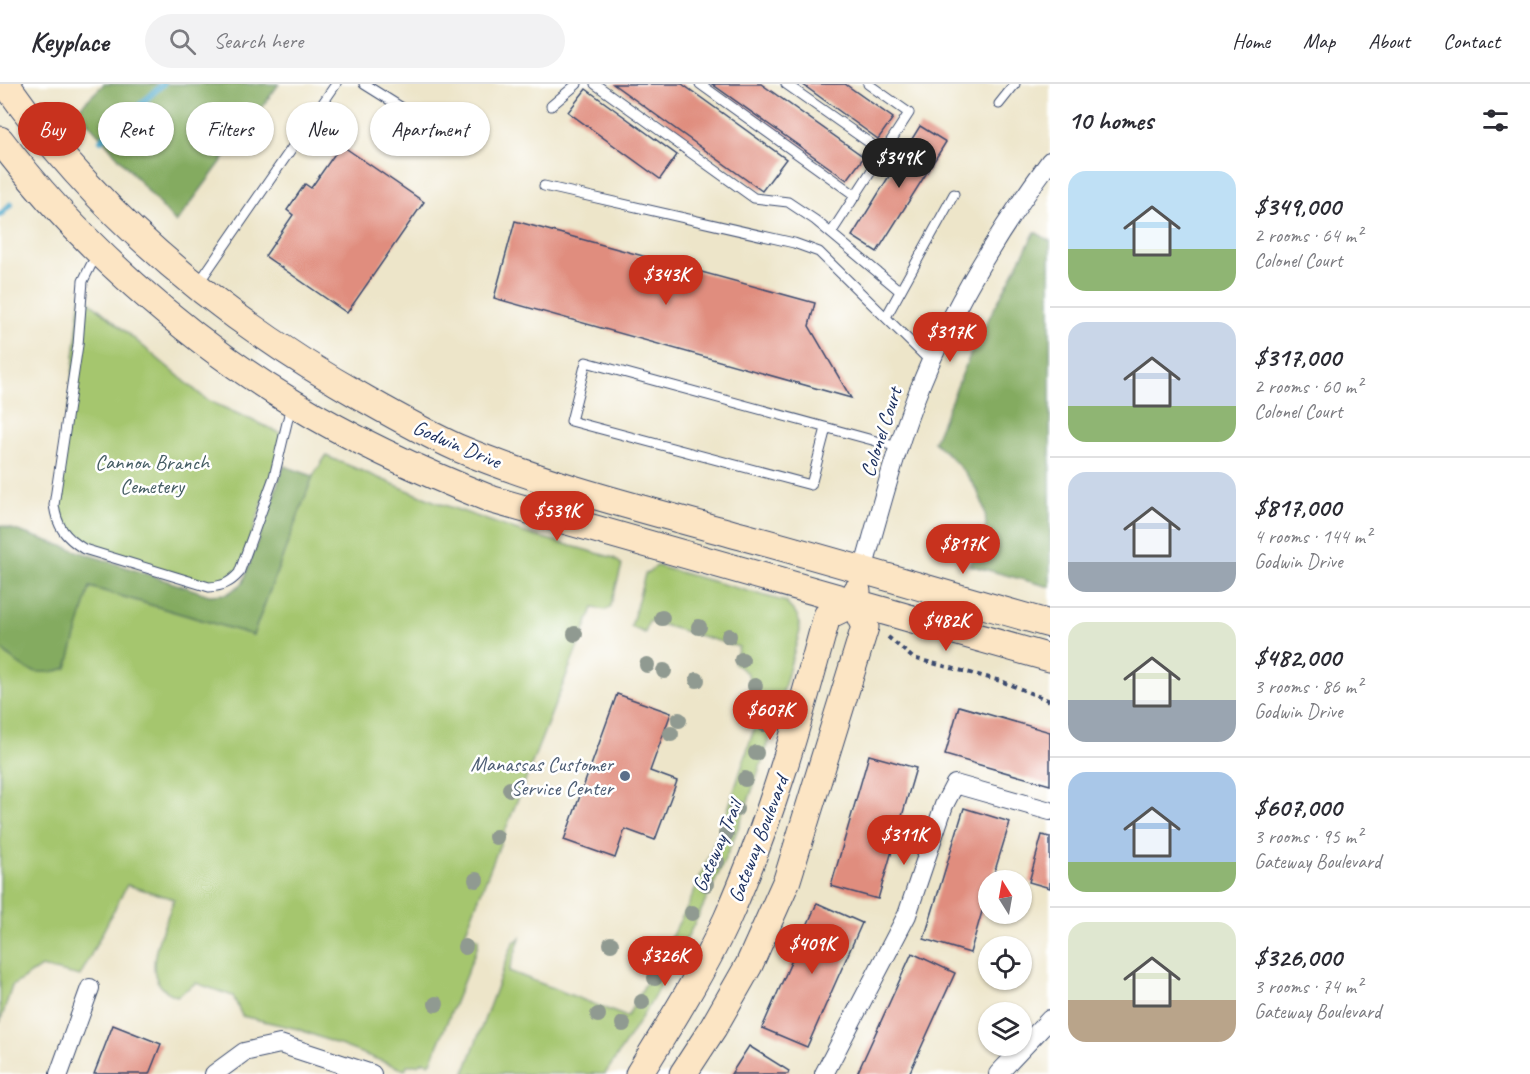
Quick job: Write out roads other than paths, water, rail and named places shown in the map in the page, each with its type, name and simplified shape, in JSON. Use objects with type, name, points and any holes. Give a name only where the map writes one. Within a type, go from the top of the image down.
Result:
[{"type":"street","name":"Godwin Drive","points":[[6,84],[66,162],[130,228],[196,286],[247,326],[310,368],[417,428],[506,465],[630,505],[1050,624]]},
{"type":"street","name":"Godwin Drive","points":[[0,140],[61,211],[102,253],[192,332],[292,403],[349,435],[425,472],[493,500],[1050,658]]},
{"type":"street","name":"Colonel Court","points":[[863,570],[898,447],[931,362],[948,325],[991,250],[1022,199],[1050,161]]},
{"type":"street","points":[[292,403],[310,368]]},
{"type":"street","points":[[854,603],[863,570]]},
{"type":"street","name":"Gateway Boulevard","points":[[639,1074],[692,986],[726,921],[759,844],[789,757],[827,616],[854,603],[865,627],[787,880],[749,965],[713,1028],[683,1074]]},
{"type":"street","points":[[824,1074],[907,915],[944,805],[955,784],[1050,811]]},
{"type":"street","points":[[59,1074],[90,988]]},
{"type":"street","points":[[998,1074],[1050,1019]]},
{"type":"street","points":[[214,1074],[244,1052],[280,1044],[314,1053],[372,1074]]},
{"type":"lane","points":[[196,286],[336,84]]},
{"type":"lane","points":[[364,84],[393,102]]},
{"type":"lane","points":[[551,106],[577,84]]},
{"type":"lane","points":[[595,84],[754,198],[788,202],[831,233],[900,291]]},
{"type":"lane","points":[[700,84],[856,196]]},
{"type":"lane","points":[[786,84],[884,153]]},
{"type":"lane","points":[[831,233],[909,113],[868,84]]},
{"type":"lane","points":[[999,104],[1016,84]]},
{"type":"lane","points":[[544,186],[794,243],[819,252],[931,362]]},
{"type":"lane","points":[[886,317],[954,194]]},
{"type":"lane","points":[[102,253],[91,265],[83,281],[78,345],[54,505],[56,521],[61,531],[72,541],[84,549],[209,587],[222,586],[232,580],[239,573],[274,477],[292,403]]},
{"type":"lane","points":[[826,428],[811,485],[571,420],[586,362],[898,447]]},
{"type":"waterway","points":[[143,102],[163,84]]},
{"type":"waterway","points":[[0,215],[11,204]]},
{"type":"place","name":"Manassas Customer Service Center","points":[[625,776]]},
{"type":"park label","name":"Cannon Branch Cemetery","points":[[152,474]]}]
